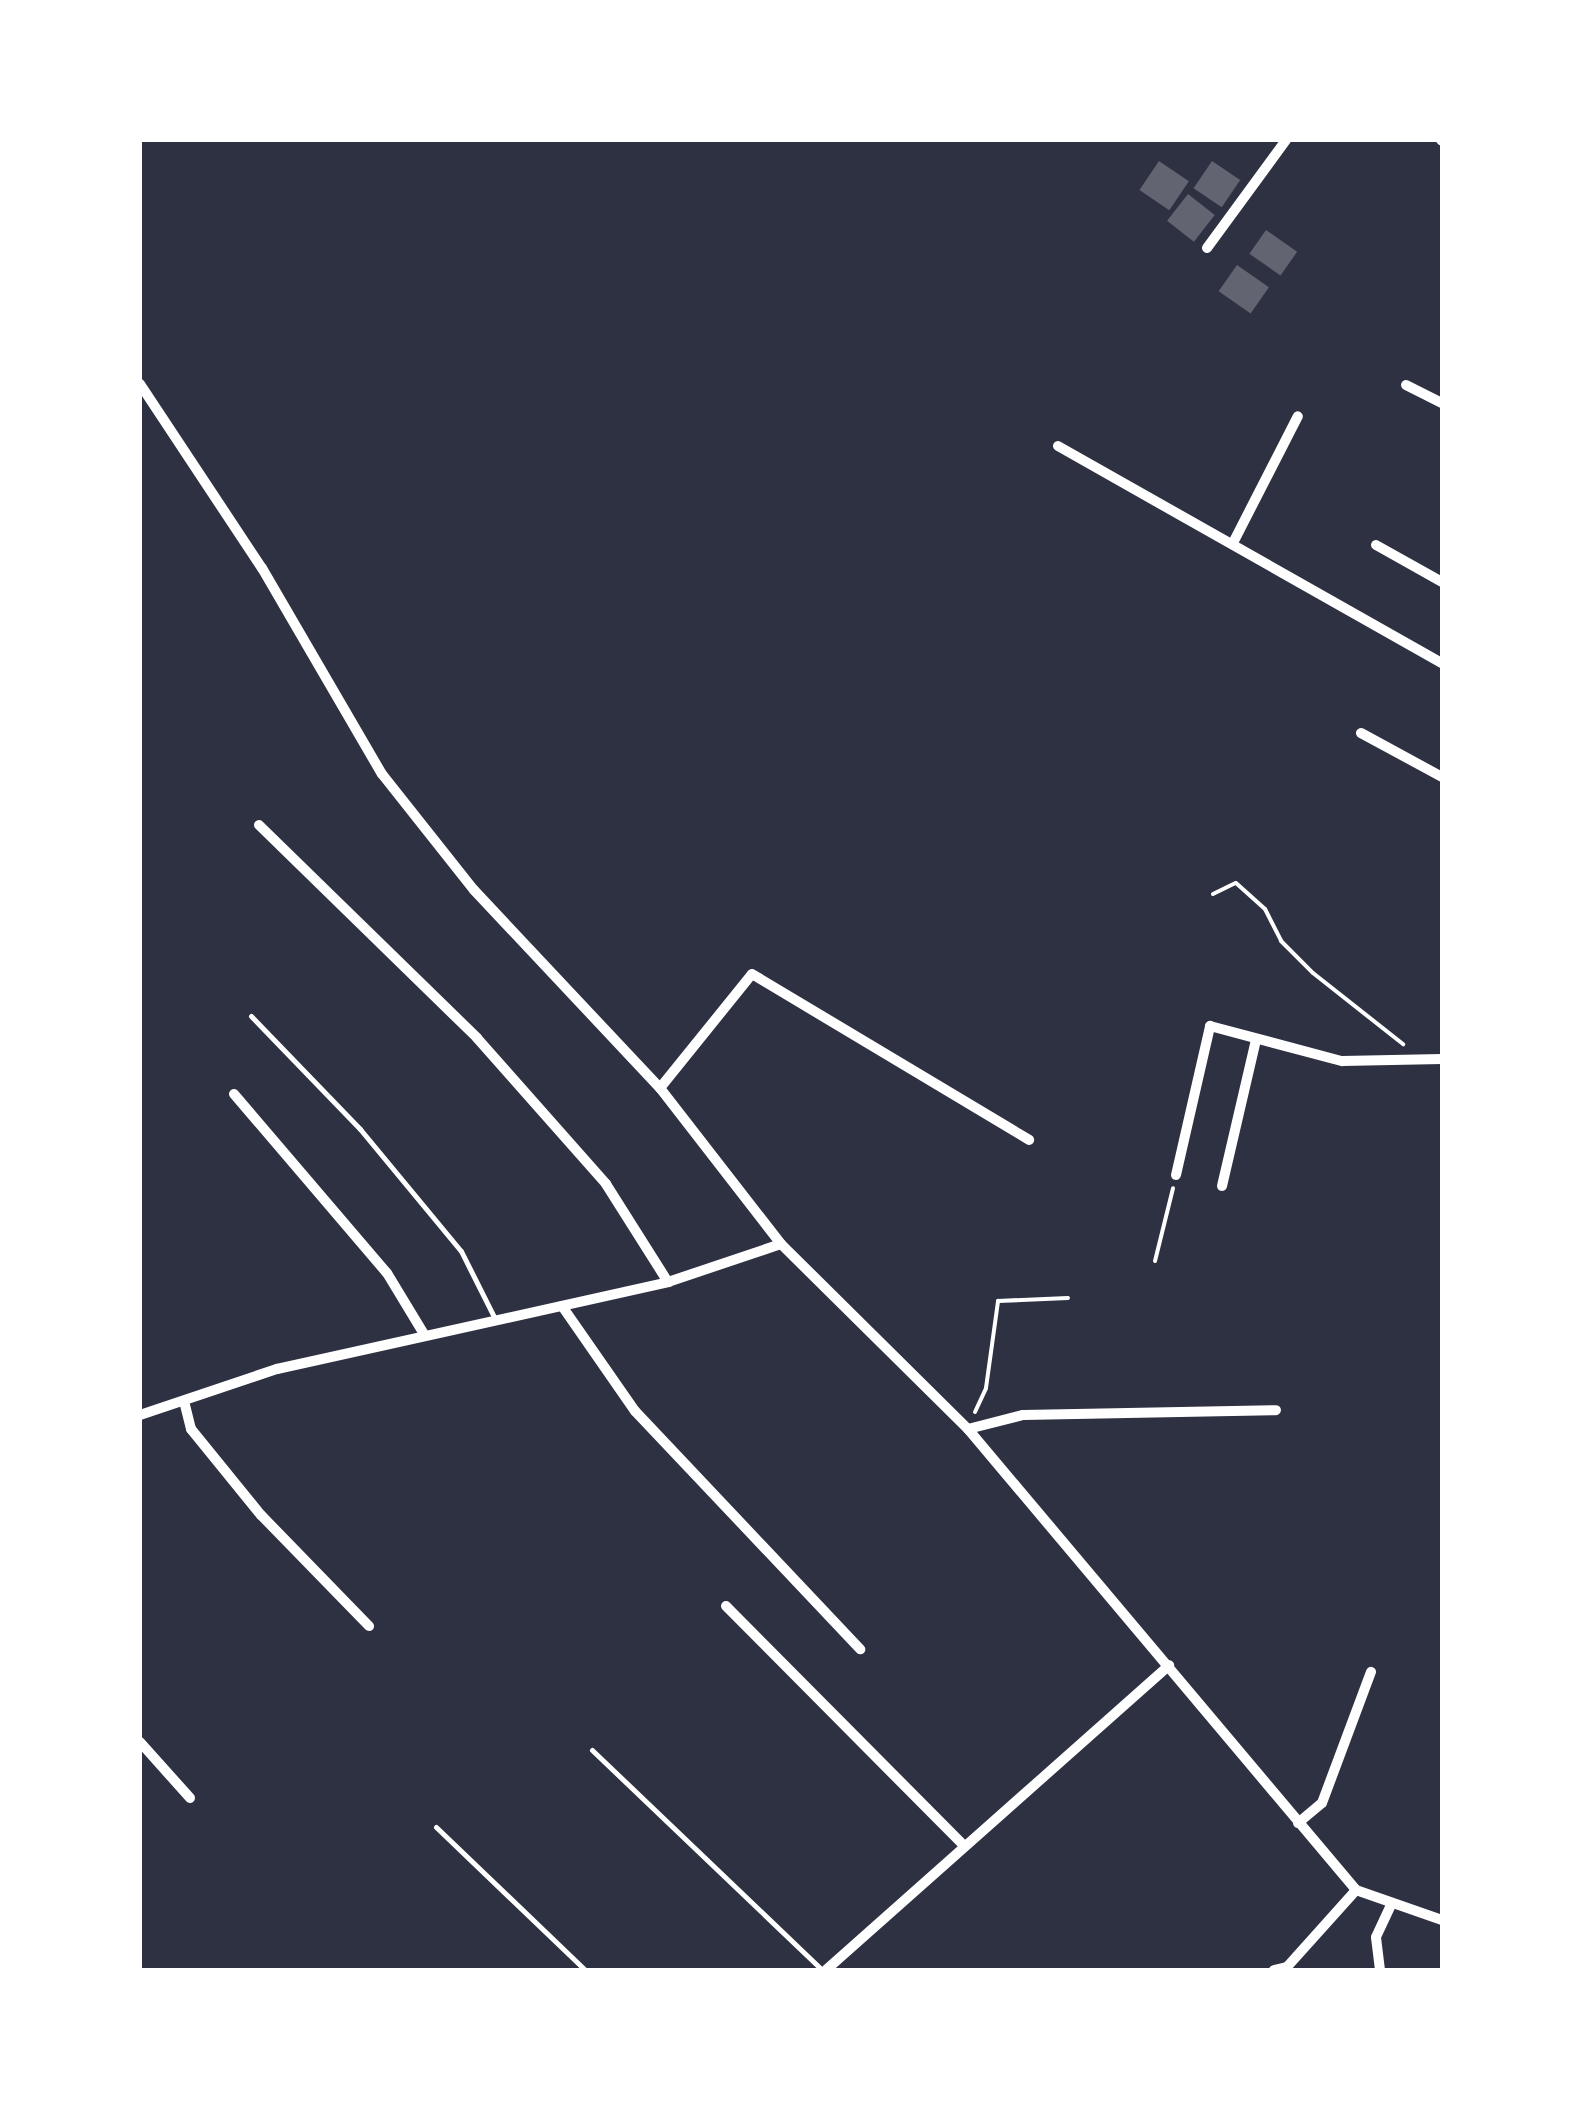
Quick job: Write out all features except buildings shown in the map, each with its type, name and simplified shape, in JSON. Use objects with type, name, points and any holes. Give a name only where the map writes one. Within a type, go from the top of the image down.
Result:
[{"type":"street","points":[[1207,248],[1286,140]]},
{"type":"street","points":[[140,384],[262,568],[382,774],[487,905],[660,1088],[781,1244],[968,1429],[1356,1890],[1442,1920]]},
{"type":"street","points":[[1406,386],[1442,403]]},
{"type":"street","points":[[1234,541],[1298,416]]},
{"type":"street","points":[[1058,446],[1234,541],[1442,663]]},
{"type":"street","points":[[1376,546],[1442,582]]},
{"type":"street","points":[[1361,733],[1442,777]]},
{"type":"street","points":[[259,825],[478,1038],[606,1184],[668,1282]]},
{"type":"street","points":[[660,1088],[752,974],[1030,1140]]},
{"type":"street","points":[[1176,1175],[1210,1026],[1342,1061],[1413,1056],[1442,1060]]},
{"type":"street","points":[[1222,1186],[1256,1040]]},
{"type":"street","points":[[234,1094],[387,1273],[424,1334]]},
{"type":"street","points":[[140,1414],[277,1369],[668,1282],[781,1244]]},
{"type":"street","points":[[562,1306],[634,1411],[860,1648]]},
{"type":"street","points":[[184,1401],[191,1430],[250,1501],[369,1626]]},
{"type":"street","points":[[968,1429],[1023,1415],[1276,1410]]},
{"type":"street","points":[[726,1606],[965,1847]]},
{"type":"street","points":[[824,1970],[1170,1666]]},
{"type":"street","points":[[1298,1822],[1322,1804],[1371,1672]]},
{"type":"street","points":[[140,1742],[190,1798]]},
{"type":"street","points":[[1274,1970],[1287,1967],[1356,1890]]},
{"type":"street","points":[[1380,1970],[1376,1937],[1391,1905]]},
{"type":"lane","points":[[251,1016],[360,1130],[461,1251],[495,1320]]},
{"type":"lane","points":[[592,1750],[824,1970]]},
{"type":"lane","points":[[436,1827],[585,1970]]},
{"type":"path","points":[[1214,894],[1236,884],[1265,909],[1281,940],[1313,973],[1413,1056]]},
{"type":"path","points":[[1155,1261],[1176,1175]]},
{"type":"path","points":[[968,1429],[986,1388],[998,1301],[1068,1298]]}]
